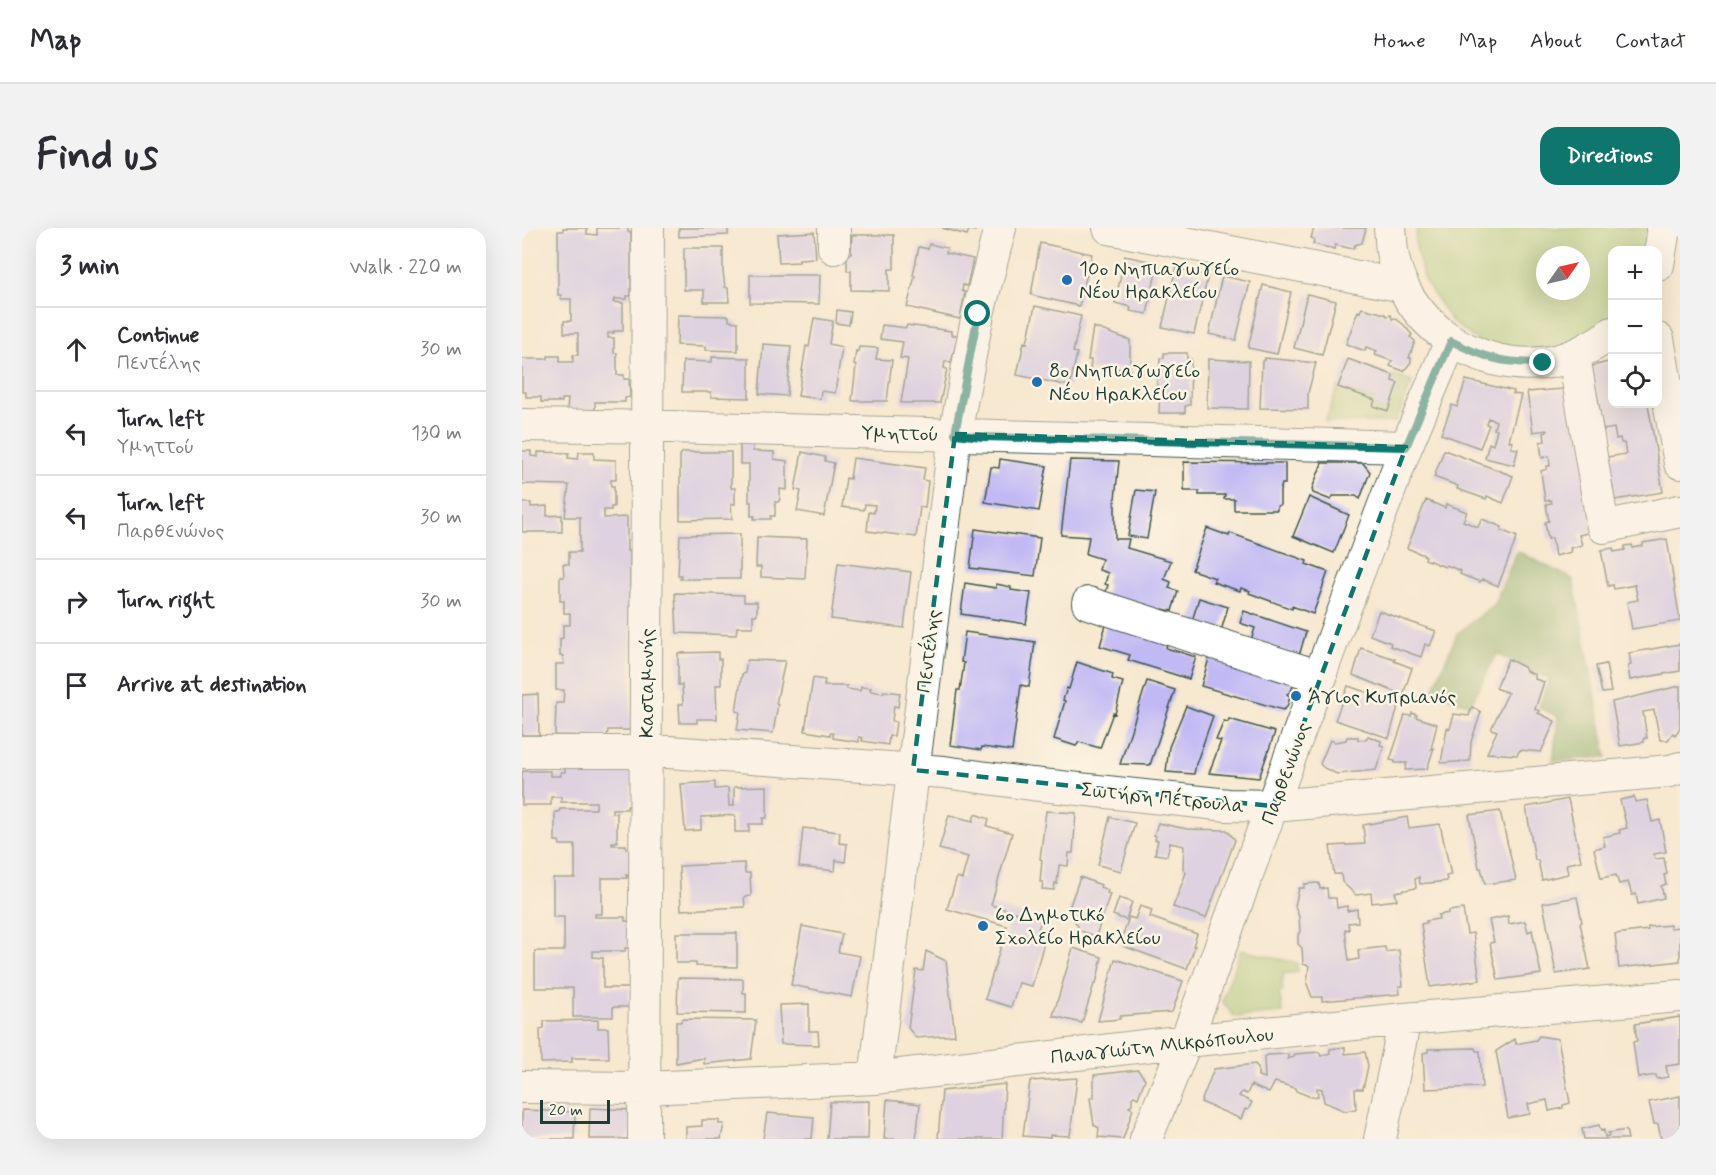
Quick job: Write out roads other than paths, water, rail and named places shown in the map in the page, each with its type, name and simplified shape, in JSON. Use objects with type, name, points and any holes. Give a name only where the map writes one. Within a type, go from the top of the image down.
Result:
[{"type":"street","name":"Κασταμονής","points":[[644,1139],[648,228]]},
{"type":"street","name":"Πεντέλης","points":[[875,1078],[955,434],[978,314],[1000,228]]},
{"type":"street","points":[[1109,228],[1403,286]]},
{"type":"street","points":[[1390,228],[1392,252],[1403,286],[1423,317],[1451,341],[1480,356],[1511,363],[1543,363],[1574,356],[1608,336]]},
{"type":"street","points":[[1661,246],[1662,228]]},
{"type":"street","name":"Παρθενώνος","points":[[1146,1139],[1186,1041],[1295,741],[1406,447],[1451,341]]},
{"type":"street","points":[[1661,354],[1680,463]]},
{"type":"street","points":[[1574,356],[1603,527],[1680,512]]},
{"type":"street","name":"Υμηττού","points":[[522,425],[1406,447]]},
{"type":"street","points":[[1088,603],[1321,677]]},
{"type":"street","name":"Σωτήρη Πέτρουλα","points":[[522,752],[645,751],[944,771],[1032,784],[1228,805],[1273,806],[1658,772],[1680,768]]},
{"type":"street","name":"Παναγιώτη Μικρόπουλου","points":[[522,1087],[644,1088],[875,1078],[1186,1041],[1405,1019],[1680,996]]},
{"type":"street","points":[[1380,1139],[1405,1019]]},
{"type":"place","name":"10ο Νηπιαγωγείο Νέου Ηρακλείου","points":[[1067,280]]},
{"type":"place","name":"8ο Νηπιαγωγείο Νέου Ηρακλείου","points":[[1037,382]]},
{"type":"place","name":"Άγιος Κυπριανός","points":[[1296,696]]},
{"type":"place","name":"6ο Δημοτικό Σχολείο Ηρακλείου","points":[[983,926]]}]
